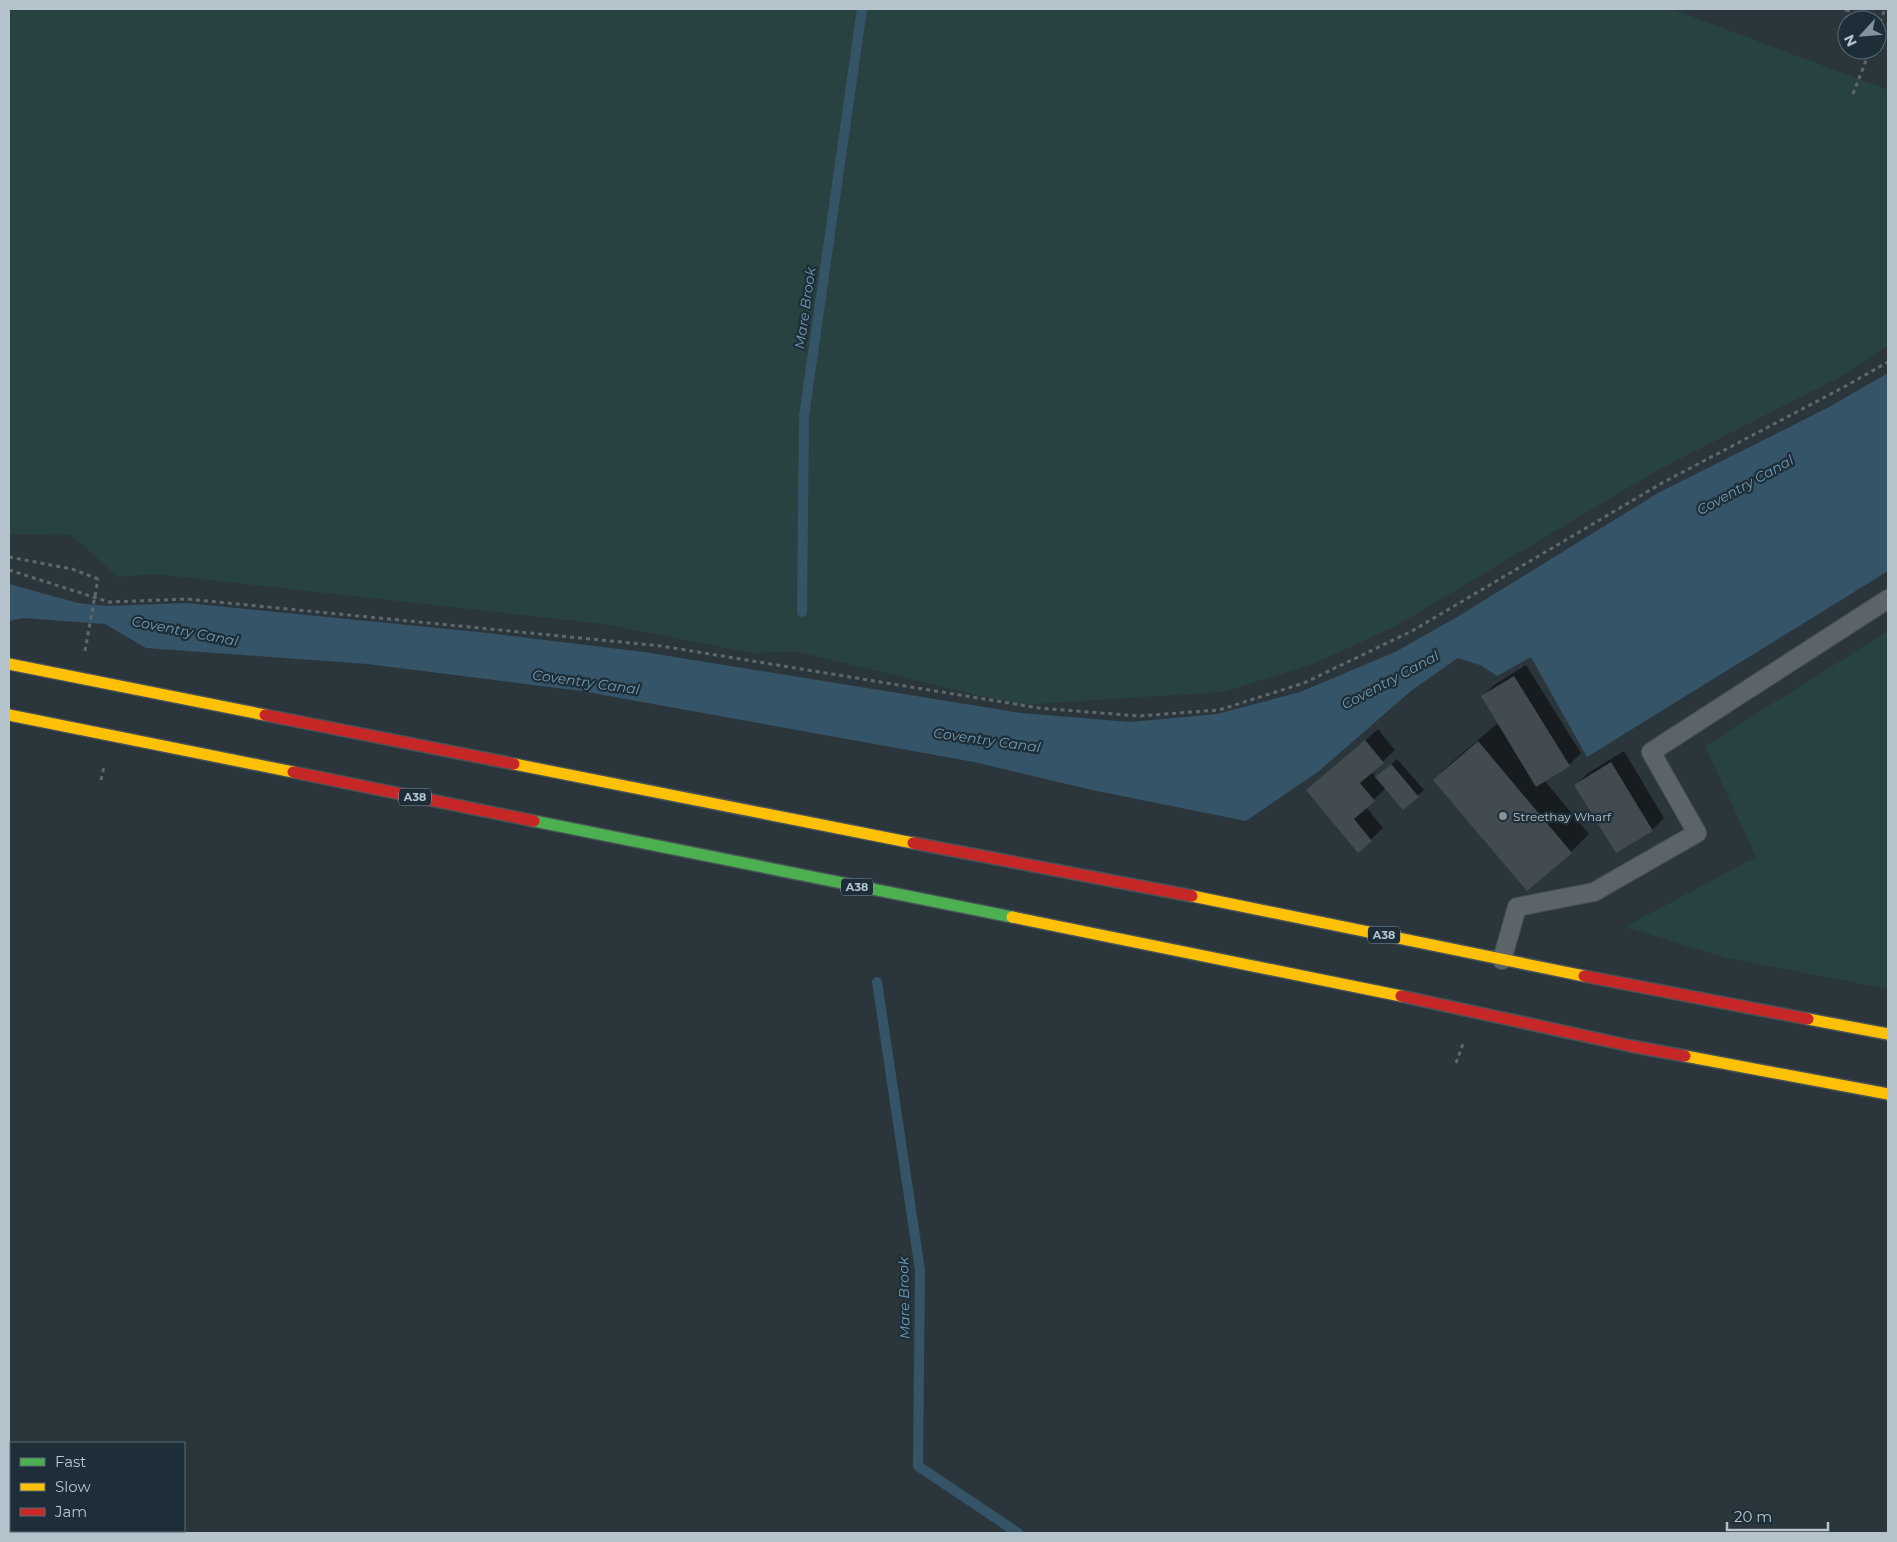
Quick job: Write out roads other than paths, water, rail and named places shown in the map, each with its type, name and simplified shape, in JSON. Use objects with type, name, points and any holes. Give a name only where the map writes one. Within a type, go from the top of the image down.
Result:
[{"type":"highway","name":"A38","points":[[9,664],[812,824],[1231,903],[1502,960],[1888,1034]]},
{"type":"highway","name":"A38","points":[[9,715],[1476,1011],[1631,1046],[1888,1094]]},
{"type":"lane","points":[[1502,960],[1517,907],[1594,892],[1697,833],[1651,752],[1888,599]]},
{"type":"water","name":"Coventry Canal","points":[[1888,373],[1888,571],[1587,757],[1531,657],[1497,676],[1480,665],[1458,658],[1412,690],[1319,771],[1246,821],[1092,790],[974,762],[581,691],[367,664],[146,648],[105,624],[23,618],[9,621],[9,584],[78,603],[107,606],[186,603],[488,633],[644,652],[1021,713],[1130,722],[1217,714],[1300,692],[1395,652],[1457,617],[1658,493],[1829,407]]},
{"type":"waterway","name":"Mare Brook","points":[[802,612],[804,416],[862,9]]},
{"type":"waterway","name":"Mare Brook","points":[[877,982],[920,1270],[918,1466],[1018,1533]]},
{"type":"place","name":"Streethay Wharf","points":[[1503,816]]}]
